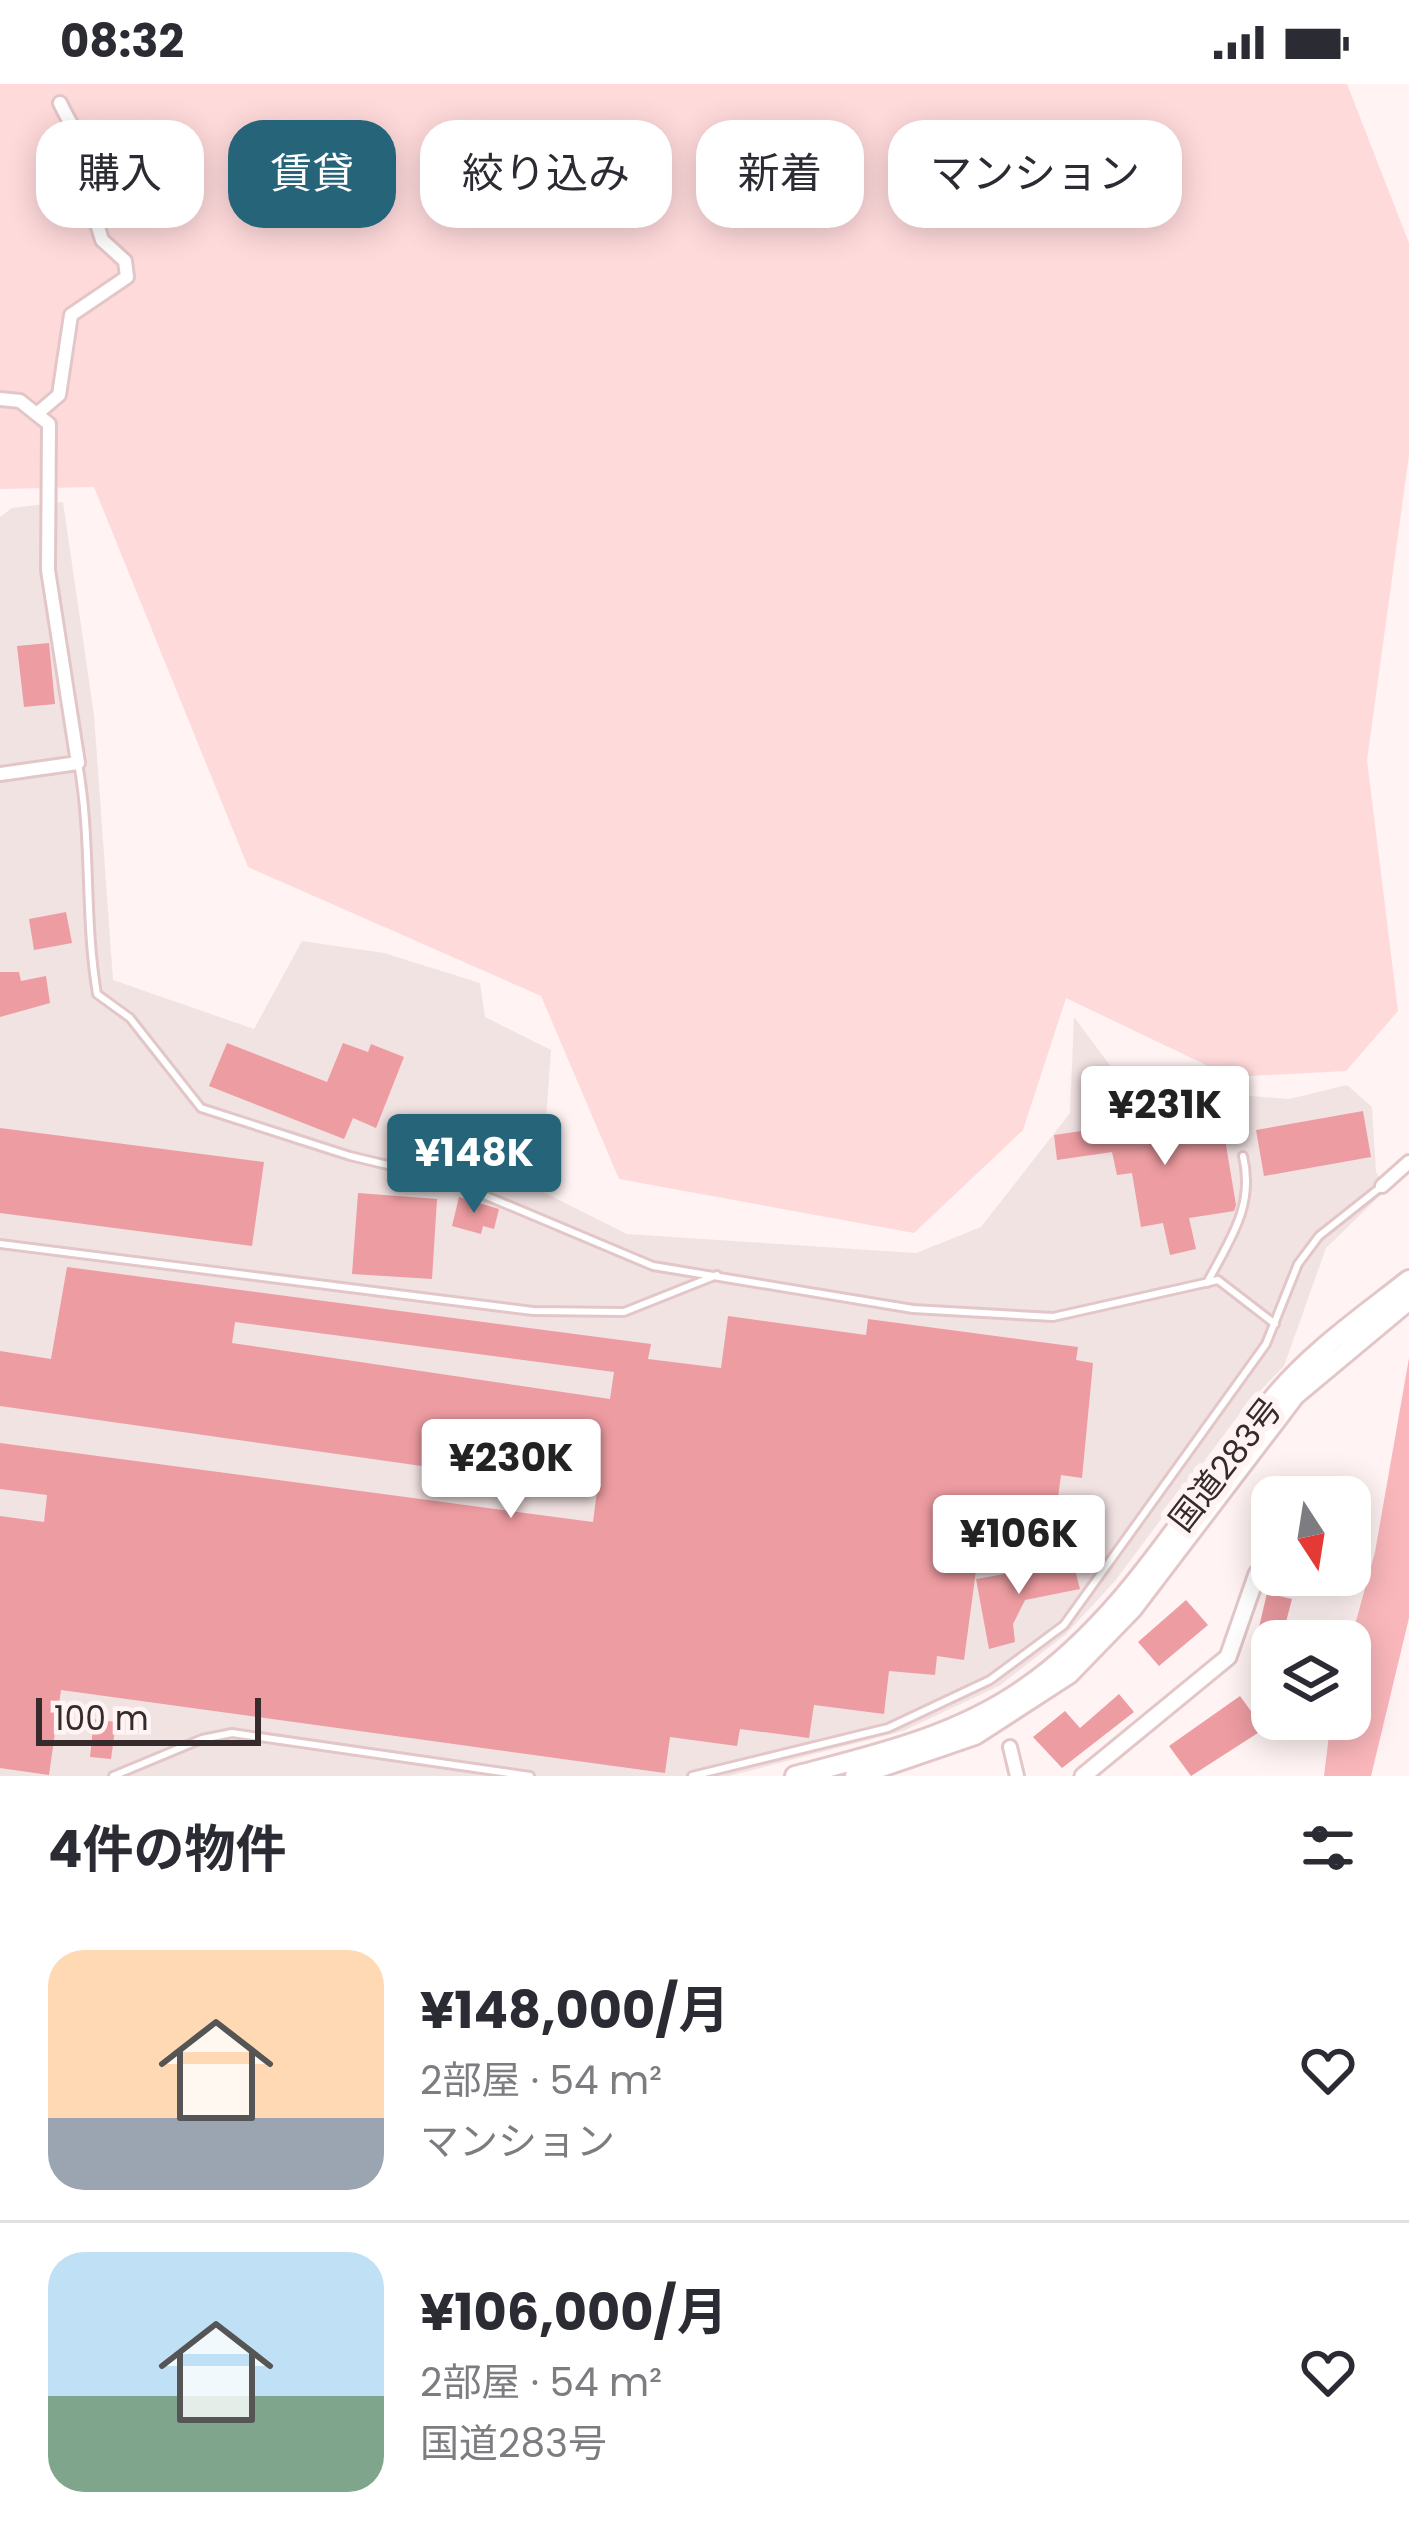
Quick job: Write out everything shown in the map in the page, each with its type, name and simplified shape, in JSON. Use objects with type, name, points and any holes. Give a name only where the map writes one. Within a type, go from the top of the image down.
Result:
[{"type":"highway","name":"国道283号","points":[[855,1776],[975,1735],[1069,1674],[1132,1609],[1295,1395],[1409,1280]]},
{"type":"highway","name":"国道283号","points":[[795,1776],[928,1739],[991,1710],[1053,1667],[1113,1609],[1276,1395],[1368,1323],[1409,1300]]},
{"type":"street","points":[[39,412],[59,395],[71,316],[127,277],[125,261],[102,240],[93,211],[148,186],[141,162],[94,153],[76,135],[60,103]]},
{"type":"street","points":[[0,399],[20,401],[50,424],[48,571],[79,763],[0,774]]},
{"type":"street","points":[[1382,1186],[1409,1162]]},
{"type":"street","points":[[1083,1776],[1228,1657],[1251,1591]]},
{"type":"street","points":[[1010,1747],[1017,1776]]},
{"type":"lane","points":[[79,763],[88,823],[86,929],[98,994],[130,1018],[201,1108],[350,1156],[446,1179],[652,1266],[913,1309],[1053,1317],[1218,1280],[1275,1324]]},
{"type":"lane","points":[[1207,1282],[1245,1212],[1250,1183],[1243,1156]]},
{"type":"lane","points":[[692,1776],[888,1728],[990,1680],[1064,1625],[1253,1364],[1275,1324],[1298,1264],[1318,1236],[1382,1186]]},
{"type":"lane","points":[[0,1244],[533,1311],[624,1312],[717,1275]]},
{"type":"lane","points":[[113,1776],[202,1738],[232,1733],[530,1776]]},
{"type":"shaded area","points":[[0,84],[1347,84],[1409,243],[1409,455],[1367,760],[1398,1011],[1346,1071],[1231,1077],[1066,998],[1023,1130],[914,1233],[619,1179],[541,996],[248,867],[94,487],[0,489]]},
{"type":"shaded area","points":[[63,502],[94,715],[113,980],[254,1029],[302,941],[384,953],[480,983],[485,1017],[551,1050],[541,1191],[627,1234],[916,1253],[981,1227],[1070,1113],[1074,1017],[1115,1072],[1168,1076],[1198,1092],[1289,1099],[1347,1085],[1372,1107],[1376,1172],[1387,1189],[1326,1248],[1284,1366],[1244,1408],[1115,1581],[1065,1635],[999,1686],[903,1731],[729,1776],[0,1776],[0,517],[12,508]]},
{"type":"shaded area","points":[[1409,1358],[1409,1618],[1371,1776],[1324,1776],[1328,1740],[1371,1740],[1371,1620],[1356,1620],[1363,1596],[1371,1596]]},
{"type":"building","points":[[49,643],[55,704],[24,707],[17,646]]},
{"type":"building","points":[[66,912],[72,943],[34,950],[29,919]]},
{"type":"building","points":[[0,972],[19,972],[21,981],[46,976],[50,1003],[0,1017]]},
{"type":"building","points":[[227,1043],[327,1082],[343,1043],[368,1052],[371,1044],[404,1057],[376,1128],[353,1118],[344,1139],[209,1086]]},
{"type":"building","points":[[1144,1095],[1150,1128],[1221,1115],[1236,1205],[1234,1211],[1189,1218],[1196,1249],[1170,1255],[1163,1223],[1141,1227],[1132,1173],[1117,1175],[1112,1152],[1057,1160],[1054,1135],[1088,1130],[1089,1139],[1120,1133],[1114,1100]]},
{"type":"building","points":[[1363,1111],[1371,1157],[1264,1176],[1256,1130]]},
{"type":"building","points":[[0,1128],[264,1162],[252,1246],[0,1213]]},
{"type":"building","points":[[358,1193],[437,1199],[432,1279],[352,1274]]},
{"type":"building","points":[[459,1197],[499,1209],[494,1229],[483,1226],[481,1234],[452,1226]]},
{"type":"building","points":[[67,1267],[651,1344],[648,1359],[721,1368],[728,1316],[866,1335],[868,1319],[1078,1347],[1076,1360],[1093,1363],[1082,1478],[1061,1475],[1055,1520],[984,1511],[964,1660],[937,1656],[935,1675],[889,1671],[884,1714],[814,1705],[809,1738],[740,1729],[737,1746],[670,1737],[665,1773],[61,1690],[49,1775],[0,1768],[0,1516],[44,1522],[47,1495],[0,1489],[0,1443],[593,1522],[597,1491],[0,1406],[0,1351],[51,1359]],"holes":[[[235,1322],[614,1372],[610,1399],[232,1343]]]},
{"type":"building","points":[[1073,1562],[1080,1589],[1025,1600],[1013,1624],[1015,1642],[989,1649],[976,1579]]},
{"type":"building","points":[[1266,1596],[1292,1599],[1286,1620],[1261,1620]]},
{"type":"building","points":[[1186,1600],[1208,1625],[1159,1666],[1138,1642]]},
{"type":"building","points":[[1119,1694],[1134,1712],[1062,1768],[1033,1737],[1065,1711],[1080,1728]]},
{"type":"building","points":[[1240,1696],[1251,1711],[1251,1737],[1191,1776],[1169,1746]]},
{"type":"building","points":[[94,1719],[116,1722],[111,1759],[90,1757]]}]
